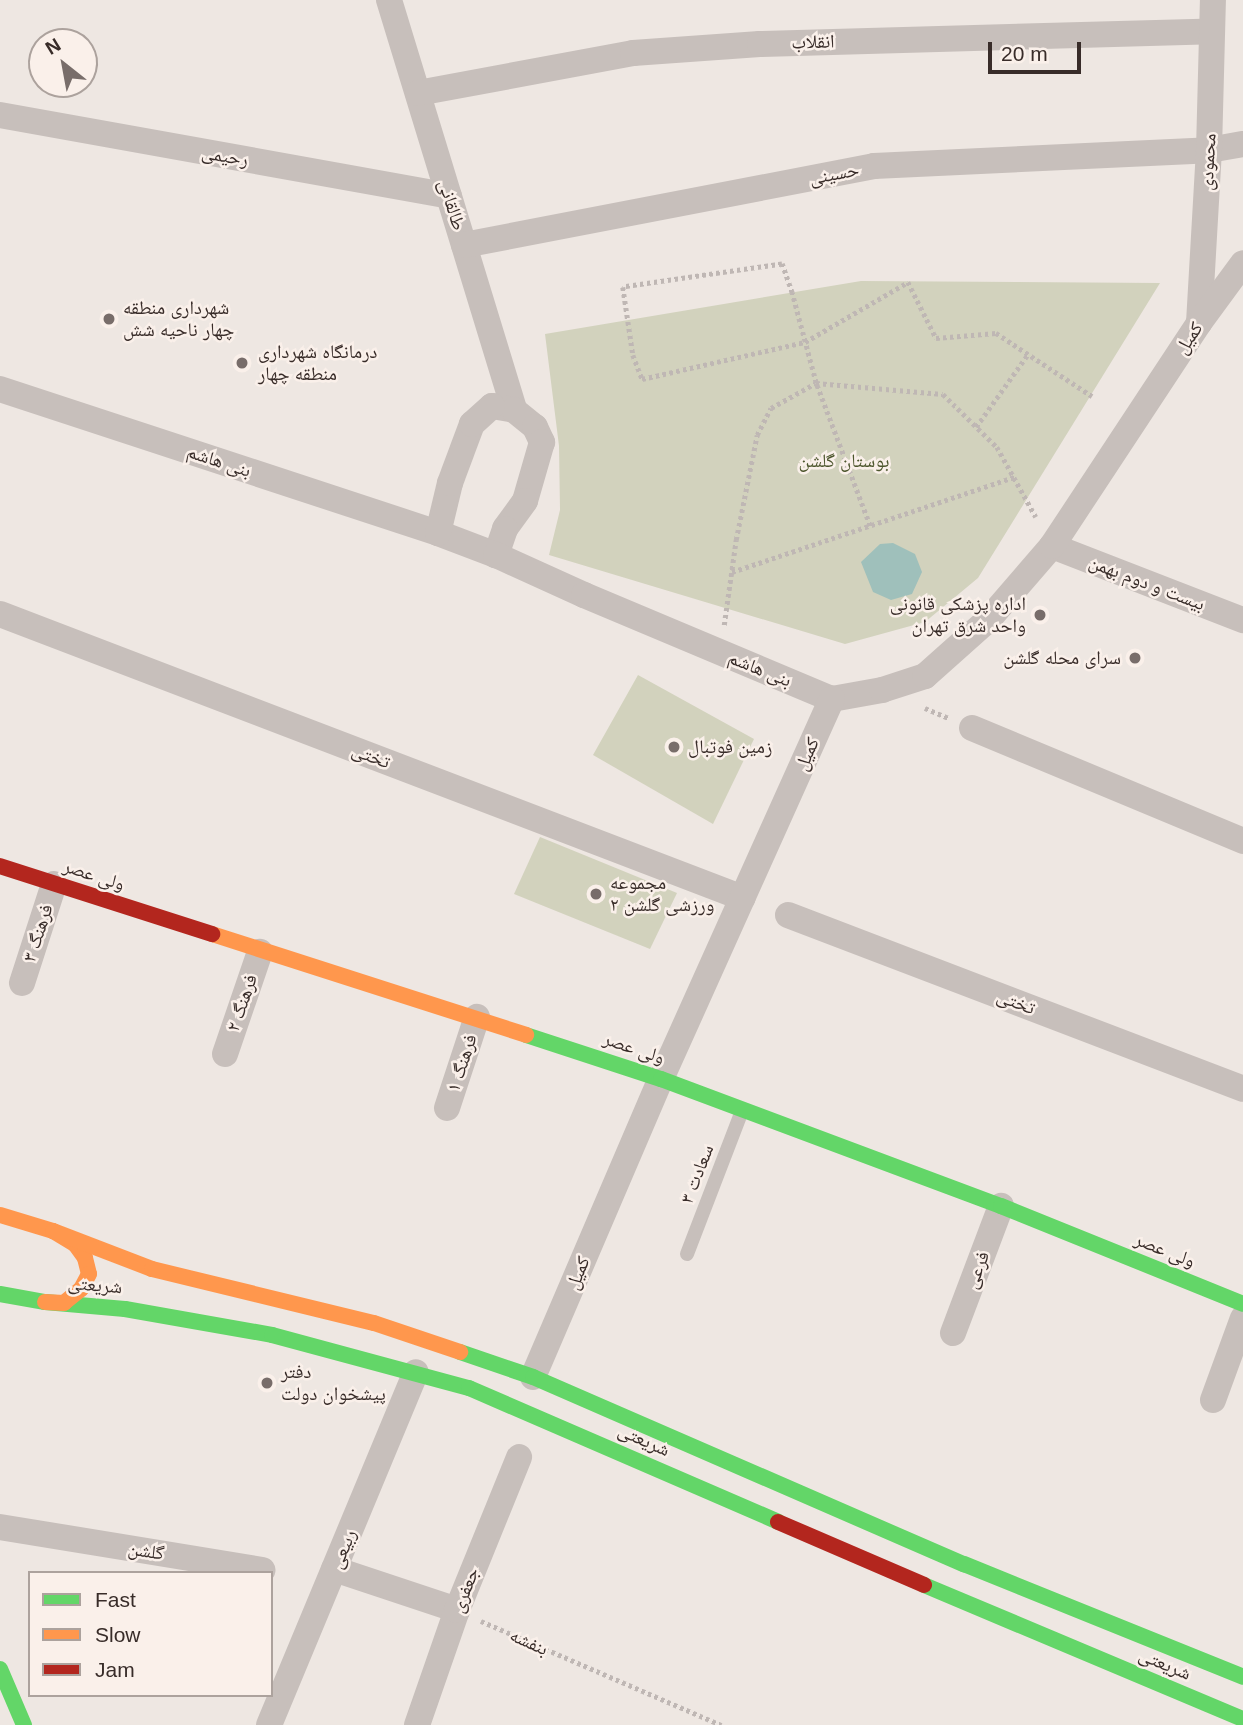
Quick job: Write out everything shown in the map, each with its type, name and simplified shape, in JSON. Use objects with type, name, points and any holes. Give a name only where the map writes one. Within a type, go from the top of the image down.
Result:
[{"type":"main road","name":"ولی عصر","points":[[0,866],[260,952],[477,1017],[661,1079],[1001,1206],[1243,1304]]},
{"type":"main road","name":"شریعتی","points":[[0,1215],[53,1231],[152,1269],[374,1323],[533,1377],[964,1564],[1243,1677]]},
{"type":"main road","points":[[46,1302],[64,1303],[81,1289],[89,1274],[86,1258],[75,1244],[53,1231]]},
{"type":"main road","name":"شریعتی","points":[[0,1294],[46,1302],[125,1309],[272,1335],[469,1388],[983,1611],[1243,1719]]},
{"type":"main road","points":[[0,1669],[24,1725]]},
{"type":"street","name":"طالقانی","points":[[389,0],[514,410]]},
{"type":"street","name":"محمودی","points":[[1199,323],[1209,150],[1213,0]]},
{"type":"street","name":"انقلاب","points":[[418,93],[633,53],[774,43],[1212,31]]},
{"type":"street","name":"رحیمی","points":[[0,115],[449,196]]},
{"type":"street","name":"حسینی","points":[[464,245],[874,166],[1209,150],[1243,145]]},
{"type":"street","name":"کمیل","points":[[533,1377],[661,1079],[832,699],[881,690],[925,676],[989,620],[1052,546],[1199,323],[1243,263]]},
{"type":"street","name":"بنی هاشم","points":[[0,389],[438,533],[496,555],[832,699]]},
{"type":"street","points":[[438,533],[450,483],[472,424],[492,406],[514,410],[535,427],[542,442],[525,501],[505,530],[496,555]]},
{"type":"street","name":"بیست و دوم بهمن","points":[[1052,546],[1243,620]]},
{"type":"street","name":"تختی","points":[[0,614],[743,898]]},
{"type":"street","points":[[972,728],[1243,841]]},
{"type":"street","name":"فرهنگ ۳","points":[[22,983],[54,884]]},
{"type":"street","name":"تختی","points":[[788,915],[1243,1089]]},
{"type":"street","name":"فرهنگ ۲","points":[[225,1054],[260,952]]},
{"type":"street","name":"فرهنگ ۱","points":[[447,1108],[477,1017]]},
{"type":"street","name":"فرعی","points":[[953,1333],[1001,1206]]},
{"type":"street","points":[[1213,1400],[1243,1318]]},
{"type":"street","name":"ربیعی","points":[[269,1725],[416,1372]]},
{"type":"street","name":"جعفری","points":[[417,1725],[457,1610],[519,1457]]},
{"type":"street","name":"گلشن","points":[[0,1527],[262,1570]]},
{"type":"street","points":[[334,1569],[457,1610]]},
{"type":"lane","name":"سعادت ۳","points":[[687,1254],[743,1109]]},
{"type":"path","points":[[870,526],[816,383],[805,342],[782,264],[623,287],[633,355],[642,379],[805,342],[908,282],[936,338],[996,333],[1092,396]]},
{"type":"path","points":[[976,428],[1028,354]]},
{"type":"path","points":[[720,653],[757,435],[771,408],[816,383],[943,394],[997,447],[1052,546]]},
{"type":"path","points":[[732,572],[1014,477]]},
{"type":"path","name":"بنفشه","points":[[457,1610],[721,1725]]},
{"type":"green space","name":"بوستان گلشن","points":[[861,281],[1160,283],[978,578],[925,622],[845,644],[549,555],[560,510],[559,446],[545,334]]},
{"type":"green space","name":"زمین فوتبال","points":[[638,675],[754,739],[713,824],[593,755]]},
{"type":"green space","name":"مجموعه ورزشی گلشن ۲","points":[[540,837],[677,893],[650,949],[514,894]]},
{"type":"water","points":[[893,543],[915,554],[922,572],[912,594],[891,600],[873,592],[861,562],[880,544]]},
{"type":"traffic: fast","points":[[526,1035],[661,1079],[1001,1206],[1243,1304]]},
{"type":"traffic: fast","points":[[0,1294],[45,1302],[125,1309],[272,1335],[469,1388],[778,1522]]},
{"type":"traffic: fast","points":[[460,1352],[533,1377],[964,1564],[1243,1677]]},
{"type":"traffic: fast","points":[[924,1585],[1243,1719]]},
{"type":"traffic: fast","points":[[0,1669],[24,1725]]},
{"type":"traffic: slow","points":[[212,934],[526,1035]]},
{"type":"traffic: slow","points":[[0,1215],[53,1231],[75,1244],[85,1258],[89,1274],[81,1289],[64,1303],[45,1302]]},
{"type":"traffic: slow","points":[[53,1231],[152,1269],[374,1323],[460,1352]]},
{"type":"traffic: jam","points":[[0,866],[212,934]]},
{"type":"traffic: jam","points":[[778,1522],[924,1585]]},
{"type":"place","name":"شهرداری منطقه چهار ناحیه شش","points":[[109,319]]},
{"type":"place","name":"درمانگاه شهرداری منطقه چهار","points":[[242,363]]},
{"type":"place","name":"اداره پزشكی قانونی واحد شرق تهران","points":[[1040,615]]},
{"type":"place","name":"سرای محله گلشن","points":[[1135,658]]},
{"type":"place","name":"زمین فوتبال","points":[[674,747]]},
{"type":"place","name":"مجموعه ورزشی گلشن ۲","points":[[596,894]]},
{"type":"place","name":"دفتر پیشخوان دولت","points":[[267,1383]]}]
